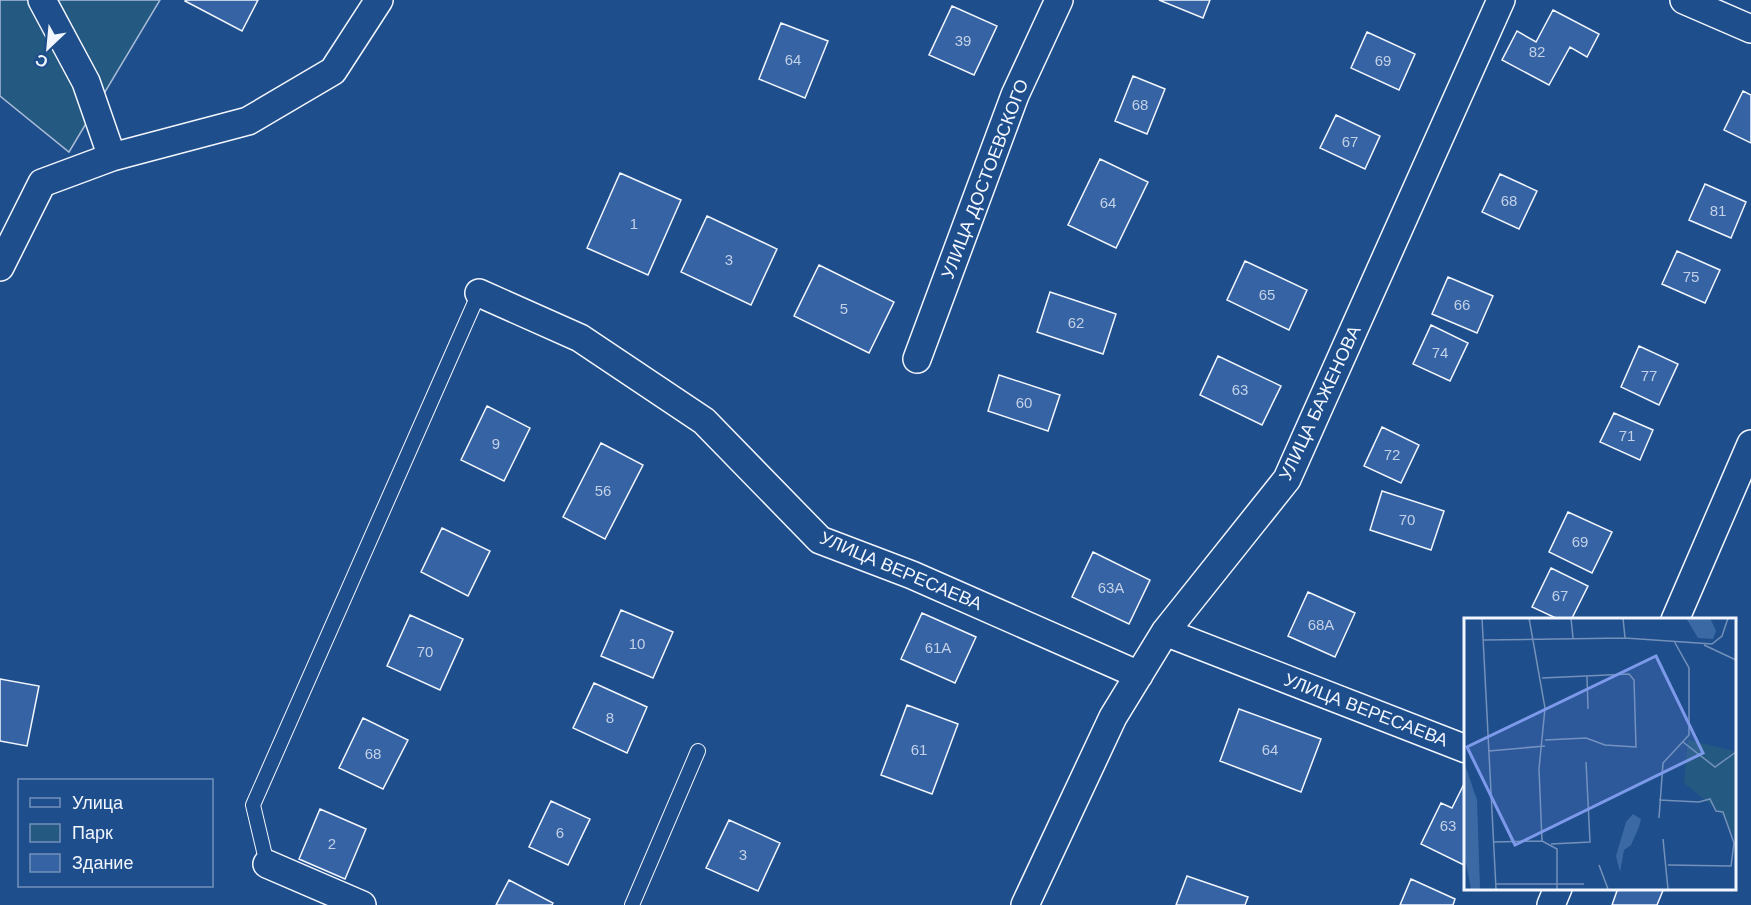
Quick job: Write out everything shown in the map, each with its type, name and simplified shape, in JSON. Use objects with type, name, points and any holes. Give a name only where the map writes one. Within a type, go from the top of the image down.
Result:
[{"type":"street","points":[[42,0],[86,82],[112,157]]},
{"type":"street","points":[[0,267],[42,183],[112,157],[248,122],[333,71],[379,0]]},
{"type":"street","name":"УЛИЦА ДОСТОЕВСКОГО","points":[[917,359],[1015,95],[1059,0]]},
{"type":"street","name":"УЛИЦА БАЖЕНОВА","points":[[1025,905],[1113,717],[1165,632],[1287,479],[1501,0]]},
{"type":"street","points":[[1684,0],[1751,29]]},
{"type":"street","name":"УЛИЦА ВЕРЕСАЕВА","points":[[479,293],[580,338],[704,421],[820,540],[912,575],[1139,675]]},
{"type":"street","points":[[1676,618],[1751,444]]},
{"type":"street","name":"УЛИЦА ВЕРЕСАЕВА","points":[[1165,632],[1464,748]]},
{"type":"street","points":[[267,864],[362,905]]},
{"type":"street","points":[[1551,905],[1557,890]]},
{"type":"lane","points":[[267,864],[253,805],[479,293]]},
{"type":"lane","points":[[632,905],[698,751]]},
{"type":"green space","points":[[0,0],[160,0],[69,152],[0,96]]},
{"type":"building","points":[[186,0],[258,0],[242,31]]},
{"type":"building","points":[[1159,0],[1210,0],[1203,18]]},
{"type":"building","points":[[952,6],[997,26],[974,75],[929,55]]},
{"type":"building","points":[[1553,10],[1599,34],[1587,57],[1570,47],[1549,85],[1502,60],[1517,31],[1536,42]]},
{"type":"building","points":[[781,23],[828,41],[805,98],[759,79]]},
{"type":"building","points":[[1367,32],[1415,54],[1399,90],[1351,68]]},
{"type":"building","points":[[1133,76],[1165,89],[1147,134],[1115,121]]},
{"type":"building","points":[[1743,91],[1751,95],[1751,143],[1724,130]]},
{"type":"building","points":[[1336,115],[1380,136],[1365,169],[1320,148]]},
{"type":"building","points":[[1100,159],[1148,182],[1116,248],[1068,225]]},
{"type":"building","points":[[620,173],[681,200],[648,275],[587,248]]},
{"type":"building","points":[[1500,174],[1537,191],[1519,229],[1482,212]]},
{"type":"building","points":[[1705,184],[1746,202],[1731,238],[1689,220]]},
{"type":"building","points":[[707,216],[777,249],[751,305],[681,272]]},
{"type":"building","points":[[1677,251],[1720,270],[1705,303],[1662,284]]},
{"type":"building","points":[[1245,261],[1307,290],[1289,330],[1227,300]]},
{"type":"building","points":[[819,265],[894,302],[869,353],[794,316]]},
{"type":"building","points":[[1448,277],[1493,296],[1477,333],[1432,314]]},
{"type":"building","points":[[1050,292],[1116,314],[1103,354],[1037,332]]},
{"type":"building","points":[[1431,325],[1468,343],[1450,381],[1413,364]]},
{"type":"building","points":[[1639,346],[1678,364],[1659,405],[1621,387]]},
{"type":"building","points":[[1218,356],[1281,386],[1262,425],[1200,395]]},
{"type":"building","points":[[999,375],[1060,395],[1048,431],[988,411]]},
{"type":"building","points":[[487,406],[530,428],[504,481],[461,460]]},
{"type":"building","points":[[1614,413],[1653,430],[1640,460],[1600,442]]},
{"type":"building","points":[[1382,427],[1419,445],[1401,483],[1364,466]]},
{"type":"building","points":[[601,443],[643,465],[605,539],[563,517]]},
{"type":"building","points":[[1382,491],[1444,511],[1431,550],[1370,530]]},
{"type":"building","points":[[1568,512],[1612,532],[1592,573],[1549,552]]},
{"type":"building","points":[[442,528],[490,551],[468,596],[421,572]]},
{"type":"building","points":[[1093,552],[1150,580],[1129,624],[1072,597]]},
{"type":"building","points":[[1551,568],[1588,586],[1572,618],[1556,618],[1532,607]]},
{"type":"building","points":[[1308,592],[1355,613],[1335,657],[1288,636]]},
{"type":"building","points":[[621,610],[673,632],[653,678],[601,656]]},
{"type":"building","points":[[922,613],[976,637],[955,683],[901,659]]},
{"type":"building","points":[[410,615],[463,639],[440,690],[387,666]]},
{"type":"building","points":[[0,679],[39,686],[27,746],[0,741]]},
{"type":"building","points":[[594,683],[647,707],[627,753],[573,728]]},
{"type":"building","points":[[907,705],[958,724],[932,794],[881,775]]},
{"type":"building","points":[[1239,709],[1321,739],[1301,792],[1220,761]]},
{"type":"building","points":[[363,718],[408,740],[383,789],[339,768]]},
{"type":"building","points":[[1464,784],[1464,865],[1421,844],[1441,803],[1452,808]]},
{"type":"building","points":[[551,801],[590,819],[568,865],[529,847]]},
{"type":"building","points":[[320,809],[366,829],[345,879],[299,859]]},
{"type":"building","points":[[729,820],[780,843],[758,891],[706,868]]},
{"type":"building","points":[[1187,876],[1248,897],[1245,905],[1176,905]]},
{"type":"building","points":[[1411,879],[1455,899],[1453,905],[1400,905]]},
{"type":"building","points":[[509,880],[553,903],[552,905],[496,905]]},
{"type":"building","points":[[1617,890],[1663,890],[1657,905],[1612,905]]}]
